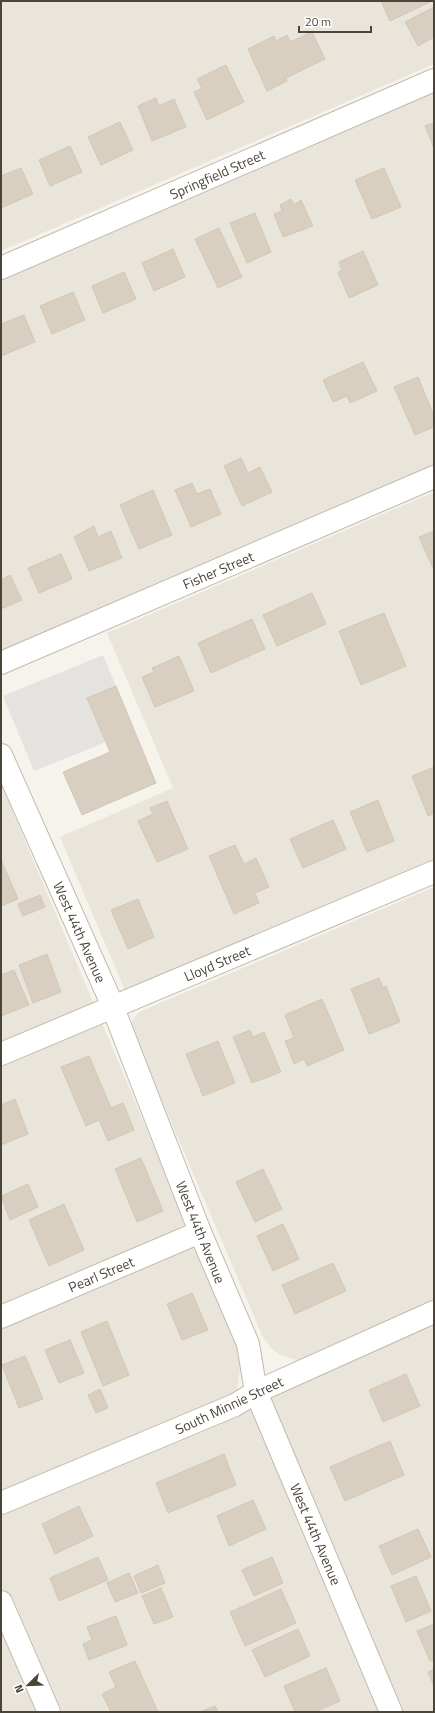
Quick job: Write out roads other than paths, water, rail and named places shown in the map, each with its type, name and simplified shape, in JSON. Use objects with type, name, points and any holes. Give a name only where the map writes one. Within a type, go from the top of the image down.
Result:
[{"type":"street","name":"Springfield Street","points":[[1,268],[434,80]]},
{"type":"street","name":"Fisher Street","points":[[1,663],[434,477]]},
{"type":"street","name":"West 44th Avenue","points":[[1,755],[8,791],[112,1006],[200,1232],[248,1344],[256,1392],[391,1712]]},
{"type":"street","name":"Lloyd Street","points":[[1,1054],[112,1006],[434,872]]},
{"type":"street","name":"Pearl Street","points":[[1,1317],[200,1232]]},
{"type":"street","name":"South Minnie Street","points":[[1,1503],[235,1405],[256,1392],[434,1312]]},
{"type":"street","points":[[1,1602],[49,1712]]}]
